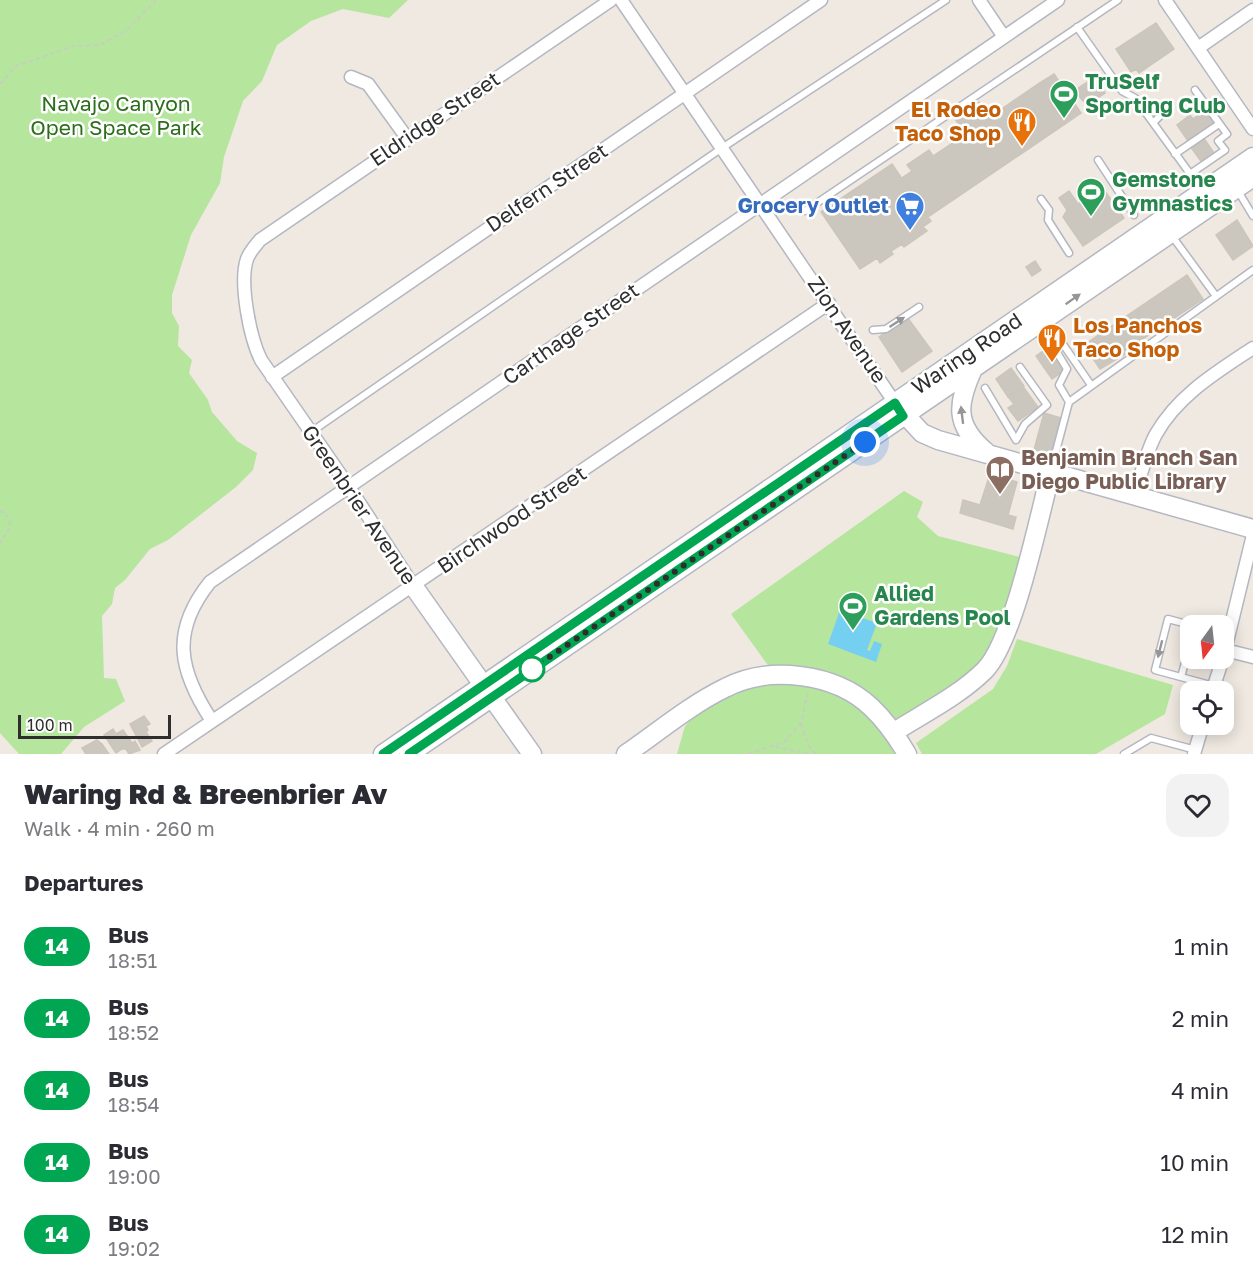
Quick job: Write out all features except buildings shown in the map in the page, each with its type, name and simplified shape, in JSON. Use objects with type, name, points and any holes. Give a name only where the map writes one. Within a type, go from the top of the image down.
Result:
[{"type":"main road","name":"Waring Road","points":[[383,754],[489,690],[899,410],[1253,157]]},
{"type":"main road","name":"Waring Road","points":[[899,410],[973,369],[1253,177]]},
{"type":"main road","points":[[973,369],[963,394],[960,409],[962,421],[973,440],[988,454]]},
{"type":"main road","name":"Zion Avenue","points":[[899,410],[930,436],[1253,529]]},
{"type":"main road","points":[[894,732],[973,681],[997,654],[1020,585],[1051,471]]},
{"type":"main road","name":"Greenbrier Avenue","points":[[414,587],[489,690],[532,754]]},
{"type":"main road","points":[[626,754],[725,687],[750,678],[775,675],[809,678],[835,684],[870,705],[894,732],[907,754]]},
{"type":"main road","name":"Waring Road","points":[[409,754],[489,690]]},
{"type":"street","name":"Eldridge Street","points":[[260,240],[611,0]]},
{"type":"street","name":"Zion Avenue","points":[[621,0],[829,303],[899,410]]},
{"type":"street","name":"Delfern Street","points":[[272,377],[821,0]]},
{"type":"street","points":[[979,0],[1004,37]]},
{"type":"street","name":"Carthage Street","points":[[212,721],[193,692],[184,662],[184,636],[188,619],[210,582],[1058,0]]},
{"type":"street","points":[[1165,0],[1253,129]]},
{"type":"street","points":[[1198,48],[1253,10]]},
{"type":"street","points":[[351,77],[368,84],[407,138]]},
{"type":"street","name":"Greenbrier Avenue","points":[[260,240],[247,259],[244,276],[253,340],[261,360],[350,487],[414,587]]},
{"type":"street","name":"Birchwood Street","points":[[164,754],[414,587],[829,303]]},
{"type":"street","points":[[1134,496],[1155,436],[1168,415],[1202,382],[1253,348]]},
{"type":"street","points":[[1231,615],[1253,535]]},
{"type":"street","points":[[1234,655],[1253,657]]},
{"type":"street","points":[[1195,752],[1200,735]]},
{"type":"lane","points":[[311,432],[722,148],[946,0]]},
{"type":"lane","points":[[805,211],[1118,0]]},
{"type":"lane","points":[[1077,27],[1122,92],[1135,98],[1190,175],[1225,150],[1218,141],[1227,134],[1195,90]]},
{"type":"lane","points":[[1153,123],[1161,115]]},
{"type":"lane","points":[[1175,154],[1219,124]]},
{"type":"lane","points":[[1098,160],[1134,215]]},
{"type":"lane","points":[[1236,188],[1253,215]]},
{"type":"lane","points":[[1041,198],[1049,210],[1048,220],[1069,253]]},
{"type":"lane","points":[[1170,234],[1216,296]]},
{"type":"lane","points":[[1051,471],[1070,402],[1090,385],[1253,270]]},
{"type":"lane","points":[[873,330],[886,329],[919,308]]},
{"type":"lane","points":[[1045,318],[1090,385]]},
{"type":"lane","points":[[1060,340],[1055,349],[1067,369],[1059,385],[1070,402]]},
{"type":"lane","points":[[985,388],[1016,440],[1025,424],[1047,405],[1020,367]]},
{"type":"lane","points":[[1180,622],[1168,619],[1155,670],[1192,681]]},
{"type":"lane","points":[[1181,677],[1183,669]]},
{"type":"lane","points":[[1124,754],[1151,738],[1195,752]]},
{"type":"path","points":[[0,84],[16,66],[73,46],[100,45],[126,31],[156,0]]},
{"type":"path","points":[[0,510],[10,519],[9,529],[0,543]]},
{"type":"path","points":[[809,678],[801,723],[808,745],[816,754]]},
{"type":"path","points":[[748,754],[784,742],[801,723]]},
{"type":"path","points":[[774,746],[810,754]]},
{"type":"green space","name":"Navajo Canyon Open Space Park","points":[[0,0],[408,0],[389,18],[343,9],[311,21],[277,45],[262,81],[243,101],[224,157],[220,183],[191,235],[172,295],[172,313],[179,326],[178,346],[192,360],[189,373],[208,400],[212,412],[237,441],[257,453],[253,470],[236,487],[168,540],[150,549],[125,580],[115,588],[112,604],[102,616],[104,678],[116,679],[125,701],[84,727],[61,754],[19,754],[0,733]]},
{"type":"green space","points":[[904,491],[923,502],[917,517],[938,536],[1024,558],[994,657],[895,732],[907,754],[677,754],[685,726],[716,693],[775,675],[731,614]]},
{"type":"green space","points":[[1017,639],[1173,685],[1165,714],[1096,754],[922,754],[916,743],[993,689],[1007,666]]},
{"type":"water","name":"Allied Gardens Pool","points":[[840,610],[877,623],[867,650],[870,651],[874,641],[882,644],[876,662],[828,644]]},
{"type":"bus line","name":"14","points":[[383,754],[895,403],[903,416],[409,754]]},
{"type":"place","name":"TruSelf Sporting Club","points":[[1064,120]]},
{"type":"place","name":"El Rodeo Taco Shop","points":[[1022,148]]},
{"type":"place","name":"Gemstone Gymnastics","points":[[1091,218]]},
{"type":"place","name":"Grocery Outlet","points":[[910,232]]},
{"type":"place","name":"Los Panchos Taco Shop","points":[[1052,364]]},
{"type":"place","name":"Benjamin Branch San Diego Public Library","points":[[1000,496]]},
{"type":"place","name":"Allied Gardens Pool","points":[[853,632]]},
{"type":"route","points":[[532,669],[865,442]]}]
